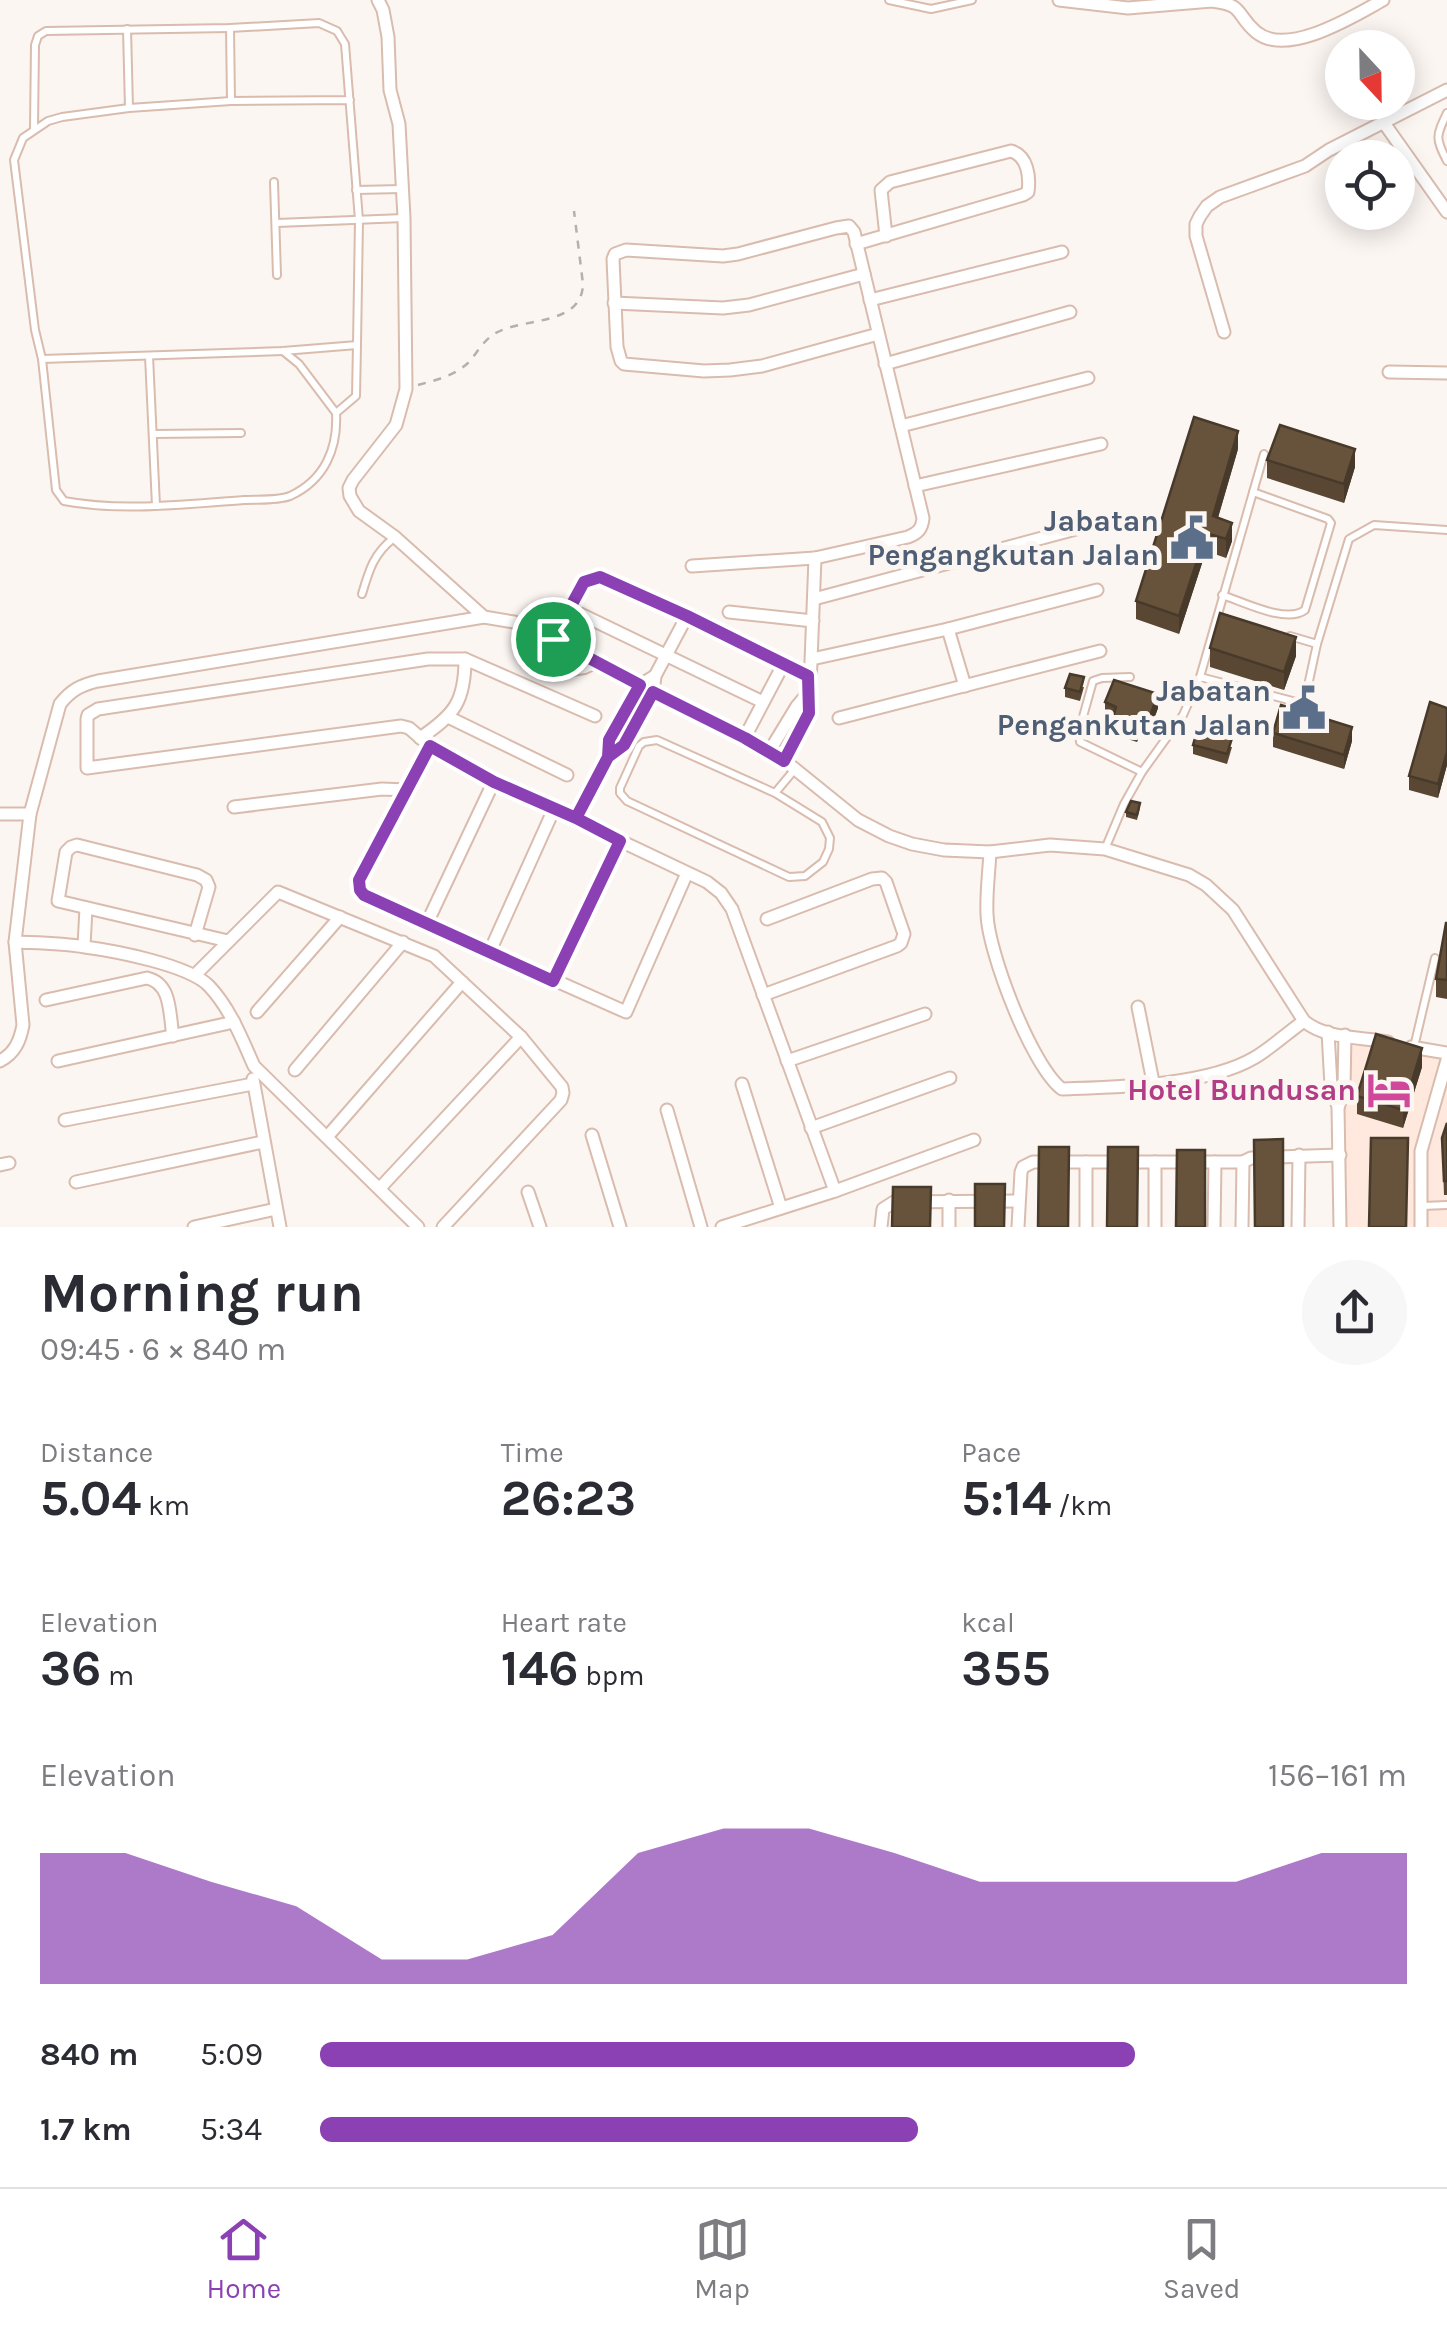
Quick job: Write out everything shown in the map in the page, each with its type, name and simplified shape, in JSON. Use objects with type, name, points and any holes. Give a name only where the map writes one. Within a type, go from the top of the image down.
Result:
[{"type":"street","points":[[378,0],[388,37],[390,90],[399,124],[406,388],[396,425],[349,488],[350,496],[359,510],[395,537],[484,618]]},
{"type":"street","points":[[1060,0],[1128,8],[1224,2],[1238,9],[1254,31],[1277,40],[1305,37],[1383,0]]},
{"type":"street","points":[[1224,332],[1196,236],[1196,224],[1208,206],[1304,166],[1384,122],[1445,96]]},
{"type":"street","points":[[1384,122],[1447,212]]},
{"type":"street","points":[[856,244],[886,236],[1023,195],[1028,192],[1029,180],[1022,158],[1011,151],[890,182],[881,190],[886,236]]},
{"type":"street","points":[[692,566],[815,558],[915,534],[922,526],[923,518],[854,232],[849,226],[738,254],[619,252],[613,259],[618,354],[621,361],[632,366],[730,370],[762,366],[878,334]]},
{"type":"street","points":[[870,300],[1062,252]]},
{"type":"street","points":[[614,303],[724,308],[864,274]]},
{"type":"street","points":[[884,364],[1070,312]]},
{"type":"street","points":[[1389,372],[1447,373]]},
{"type":"street","points":[[901,426],[1088,378]]},
{"type":"street","points":[[915,486],[1101,444]]},
{"type":"street","points":[[814,599],[1102,522]]},
{"type":"street","points":[[790,765],[809,713],[815,558]]},
{"type":"street","points":[[553,639],[584,582],[600,577],[808,676]]},
{"type":"street","points":[[812,659],[1097,590]]},
{"type":"street","points":[[568,608],[763,702]]},
{"type":"street","points":[[729,612],[813,621]]},
{"type":"street","points":[[608,757],[624,745],[687,616]]},
{"type":"street","points":[[0,1061],[17,1046],[23,1024],[16,942],[30,814],[60,704],[75,688],[484,618],[530,628],[745,738],[790,765],[858,820],[888,836],[944,850],[990,852],[1050,845],[1105,849],[1189,875],[1234,910],[1304,1020],[1313,1028],[1447,1056],[1420,1150],[1421,1227]]},
{"type":"street","points":[[948,628],[965,686]]},
{"type":"street","points":[[839,718],[1100,651]]},
{"type":"street","points":[[595,716],[465,659],[447,657],[91,712],[87,720],[87,768],[390,726],[409,728],[425,742],[494,782],[707,882],[722,893],[732,909],[835,1191]]},
{"type":"street","points":[[465,659],[463,690],[456,708],[425,742],[406,790],[359,880],[364,895],[626,1012],[687,873]]},
{"type":"street","points":[[745,738],[784,663]]},
{"type":"street","points":[[576,818],[608,757],[609,740],[640,685],[655,676]]},
{"type":"street","points":[[769,752],[808,693]]},
{"type":"street","points":[[448,717],[567,775]]},
{"type":"street","points":[[427,923],[494,782]]},
{"type":"street","points":[[234,807],[406,790]]},
{"type":"street","points":[[490,951],[554,810]]},
{"type":"street","points":[[0,814],[30,814]]},
{"type":"street","points":[[553,981],[620,841]]},
{"type":"street","points":[[195,936],[209,887],[206,880],[77,845],[66,852],[58,901],[195,936],[228,942]]},
{"type":"street","points":[[990,852],[987,914],[995,958],[1043,1068],[1062,1089],[1207,1077],[1253,1059],[1304,1020]]},
{"type":"street","points":[[763,995],[902,944],[904,934],[886,882],[878,878],[766,920]]},
{"type":"street","points":[[196,975],[278,892],[434,956],[521,1037],[564,1093],[443,1227]]},
{"type":"street","points":[[84,946],[86,908]]},
{"type":"street","points":[[258,1012],[340,917]]},
{"type":"street","points":[[16,942],[84,946],[196,975],[209,986],[234,1022],[254,1066],[418,1227]]},
{"type":"street","points":[[295,1070],[403,942]]},
{"type":"street","points":[[46,1000],[154,979],[162,984],[166,994],[173,1036]]},
{"type":"street","points":[[326,1137],[462,982]]},
{"type":"street","points":[[1138,1006],[1152,1082]]},
{"type":"street","points":[[787,1062],[925,1014]]},
{"type":"street","points":[[58,1060],[234,1022]]},
{"type":"street","points":[[1328,1032],[1331,1086],[1338,1107],[1340,1227]]},
{"type":"street","points":[[1338,1107],[1344,1086],[1345,1035]]},
{"type":"street","points":[[380,1188],[521,1037]]},
{"type":"street","points":[[254,1066],[253,1084],[280,1227]]},
{"type":"street","points":[[811,1128],[950,1078]]},
{"type":"street","points":[[65,1120],[253,1084]]},
{"type":"street","points":[[742,1084],[781,1208]]},
{"type":"street","points":[[666,1110],[701,1227]]},
{"type":"street","points":[[592,1136],[620,1227]]},
{"type":"street","points":[[722,1227],[974,1140]]},
{"type":"street","points":[[76,1182],[263,1142]]},
{"type":"street","points":[[1298,1155],[1298,1227]]},
{"type":"street","points":[[1018,1227],[1021,1172],[1033,1162],[1243,1162],[1251,1158],[1340,1155]]},
{"type":"street","points":[[1086,1162],[1086,1227]]},
{"type":"street","points":[[1154,1162],[1155,1227]]},
{"type":"street","points":[[1214,1227],[1215,1162]]},
{"type":"street","points":[[1242,1227],[1243,1162]]},
{"type":"street","points":[[528,1192],[540,1227]]},
{"type":"street","points":[[949,1227],[950,1200]]},
{"type":"street","points":[[882,1227],[883,1209],[894,1202],[1018,1201]]},
{"type":"street","points":[[194,1227],[276,1210]]},
{"type":"lane","points":[[889,0],[931,9],[972,0]]},
{"type":"lane","points":[[34,128],[35,44],[46,31],[320,23],[337,31],[346,44],[359,220],[356,396],[336,413]]},
{"type":"lane","points":[[230,28],[231,100]]},
{"type":"lane","points":[[128,29],[128,108]]},
{"type":"lane","points":[[283,351],[300,364],[336,413],[332,456],[310,482],[288,497],[156,506],[64,501],[56,490],[14,160],[23,138],[34,128],[62,117],[231,100],[350,100]]},
{"type":"lane","points":[[1447,113],[1436,135],[1447,161]]},
{"type":"lane","points":[[274,182],[277,276]]},
{"type":"lane","points":[[356,190],[402,188]]},
{"type":"lane","points":[[277,223],[404,218]]},
{"type":"lane","points":[[42,359],[357,345]]},
{"type":"lane","points":[[150,356],[156,506]]},
{"type":"lane","points":[[154,434],[241,433]]},
{"type":"lane","points":[[1105,849],[1124,804],[1183,715],[1200,677],[1264,454]]},
{"type":"lane","points":[[1222,595],[1286,616],[1305,610],[1331,523],[1253,492]]},
{"type":"lane","points":[[1200,677],[1304,704],[1317,644],[1349,538],[1374,525],[1447,530]]},
{"type":"lane","points":[[362,594],[372,560],[395,537]]},
{"type":"lane","points":[[1217,617],[1234,621]]},
{"type":"lane","points":[[530,628],[541,658],[572,672],[601,663]]},
{"type":"lane","points":[[1284,635],[1317,644]]},
{"type":"lane","points":[[1130,677],[1093,681],[1080,742],[1142,772]]},
{"type":"lane","points":[[657,740],[775,793],[828,829],[829,849],[823,862],[805,876],[789,876],[627,801],[620,788],[639,746],[657,740]]},
{"type":"lane","points":[[775,793],[790,765]]},
{"type":"lane","points":[[1414,1048],[1435,958]]},
{"type":"lane","points":[[1420,1206],[1447,1205]]},
{"type":"path","points":[[406,388],[456,372],[493,334],[564,314],[576,305],[583,284],[574,211]]},
{"type":"shaded area","points":[[1337,1039],[1447,1053],[1447,1227],[1340,1227]]},
{"type":"building","name":"Jabatan Pengangkutan Jalan","points":[[1194,417],[1238,431],[1213,516],[1232,523],[1226,539],[1206,533],[1179,616],[1136,601]]},
{"type":"building","points":[[1280,425],[1355,449],[1344,484],[1267,460]]},
{"type":"building","points":[[1220,613],[1296,637],[1284,672],[1210,648]]},
{"type":"building","points":[[1070,674],[1084,677],[1080,692],[1065,688]]},
{"type":"building","points":[[1114,680],[1158,694],[1150,716],[1141,714],[1137,728],[1112,721],[1116,707],[1105,702]]},
{"type":"building","points":[[1430,702],[1447,708],[1447,752],[1438,784],[1409,776]]},
{"type":"building","points":[[1281,705],[1352,727],[1344,755],[1273,733]]},
{"type":"building","points":[[1198,728],[1232,738],[1227,754],[1193,745]]},
{"type":"building","points":[[1131,801],[1140,803],[1137,815],[1126,812]]},
{"type":"building","points":[[1447,923],[1447,980],[1436,979]]},
{"type":"building","name":"Hotel Bundusan","points":[[1376,1034],[1422,1048],[1403,1110],[1357,1096]]},
{"type":"building","points":[[1447,1123],[1447,1181],[1444,1181],[1442,1138]]},
{"type":"building","points":[[1371,1138],[1408,1138],[1406,1227],[1369,1227]]},
{"type":"building","points":[[1283,1139],[1283,1227],[1255,1227],[1254,1140]]},
{"type":"building","points":[[1039,1147],[1069,1147],[1068,1227],[1038,1227]]},
{"type":"building","points":[[1108,1147],[1138,1147],[1137,1227],[1107,1227]]},
{"type":"building","points":[[1177,1150],[1205,1150],[1205,1227],[1176,1227]]},
{"type":"building","points":[[975,1184],[1005,1184],[1004,1227],[975,1227]]},
{"type":"building","points":[[893,1187],[931,1187],[930,1227],[892,1227]]},
{"type":"place","name":"Jabatan Pengangkutan Jalan","points":[[1192,538]]},
{"type":"place","name":"Jabatan Pengankutan Jalan","points":[[1304,708]]},
{"type":"place","name":"Hotel Bundusan","points":[[1389,1090]]},
{"type":"route","points":[[553,639],[584,582],[600,577],[808,676],[809,713],[784,761],[653,692],[624,745],[608,757],[576,818],[620,841],[553,981],[364,895],[359,880],[430,746],[494,782],[576,818],[608,757],[609,740],[640,685],[553,639]]}]
